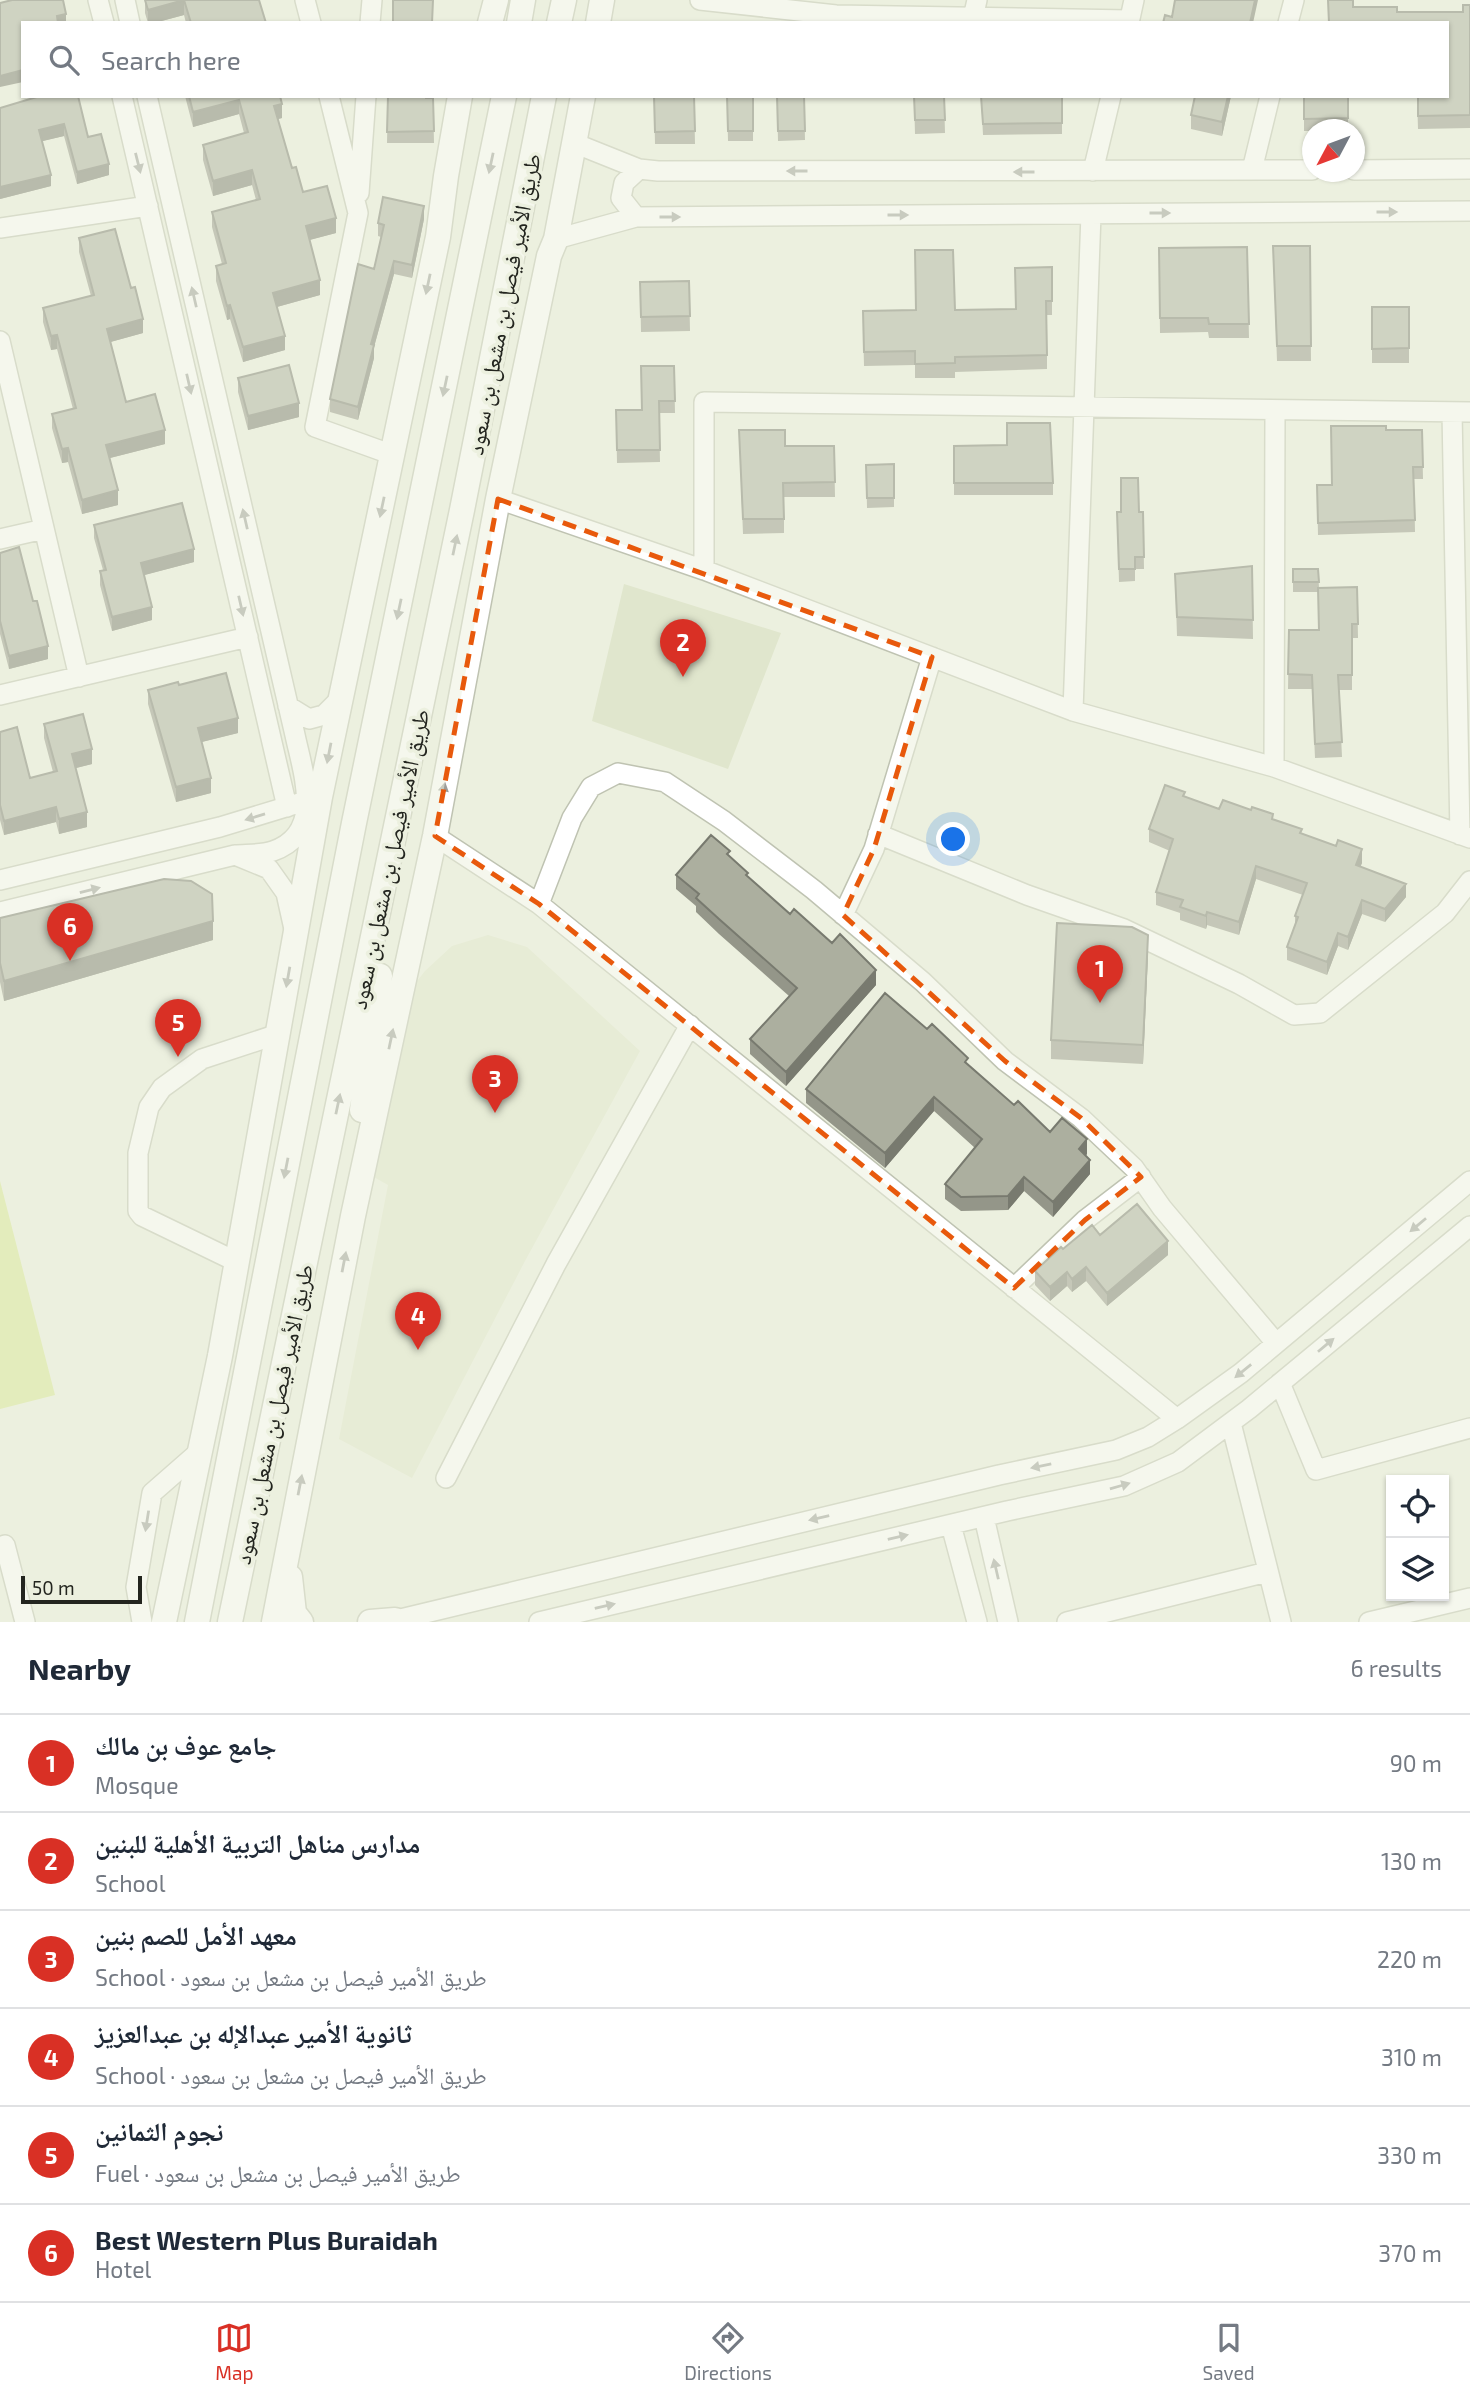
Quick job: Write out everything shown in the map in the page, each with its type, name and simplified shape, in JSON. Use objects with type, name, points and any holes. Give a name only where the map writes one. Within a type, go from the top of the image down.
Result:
[{"type":"main road","points":[[474,21],[478,0]]},
{"type":"main road","points":[[491,21],[496,0]]},
{"type":"main road","points":[[519,21],[523,0]]},
{"type":"main road","points":[[559,21],[564,0]]},
{"type":"main road","points":[[577,21],[579,0]]},
{"type":"main road","points":[[598,21],[602,0]]},
{"type":"main road","points":[[438,237],[460,98]]},
{"type":"main road","points":[[164,1622],[237,1262],[296,934],[314,799],[340,698],[438,237],[472,98]]},
{"type":"main road","name":"طريق الأمير فيصل بن مشعل بن سعود","points":[[197,1622],[354,823],[504,98]]},
{"type":"main road","name":"طريق الأمير فيصل بن مشعل بن سعود","points":[[230,1622],[462,510],[544,98]]},
{"type":"main road","points":[[462,510],[573,144],[575,98]]},
{"type":"main road","name":"طريق الأمير فيصل بن مشعل بن سعود","points":[[274,1622],[353,1216],[435,836],[498,499],[549,256],[556,239],[583,98]]},
{"type":"main road","points":[[200,1451],[221,1378],[318,936],[354,823]]},
{"type":"main road","points":[[353,1216],[366,1073],[382,962],[396,824]]},
{"type":"main road","points":[[287,1552],[293,1613],[301,1622]]},
{"type":"main road","points":[[370,1622],[392,1621]]},
{"type":"street","points":[[98,0],[103,21]]},
{"type":"street","points":[[125,0],[130,21]]},
{"type":"street","points":[[305,0],[310,21]]},
{"type":"street","points":[[370,21],[372,0]]},
{"type":"street","points":[[700,0],[837,8],[975,9],[1117,21]]},
{"type":"street","points":[[1129,21],[1134,0]]},
{"type":"street","points":[[1289,21],[1294,0]]},
{"type":"street","points":[[122,98],[287,807]]},
{"type":"street","points":[[0,912],[235,855],[274,851],[295,837],[314,799],[288,706],[147,98]]},
{"type":"street","points":[[329,98],[358,213]]},
{"type":"street","points":[[366,98],[358,213],[315,427],[393,455]]},
{"type":"street","points":[[1093,171],[1111,98]]},
{"type":"street","points":[[1252,170],[1270,98]]},
{"type":"street","points":[[573,144],[639,169],[1302,170]]},
{"type":"street","points":[[636,218],[621,198],[624,183],[639,169]]},
{"type":"street","points":[[1365,170],[1470,169]]},
{"type":"street","points":[[0,228],[148,206]]},
{"type":"street","points":[[556,239],[636,218],[1470,211]]},
{"type":"street","points":[[1073,711],[1091,214]]},
{"type":"street","points":[[0,341],[6,393],[44,529],[79,677]]},
{"type":"street","points":[[498,499],[704,570],[1073,711],[1273,767],[1465,836],[1461,412],[705,402],[704,570]]},
{"type":"street","points":[[1273,767],[1275,410]]},
{"type":"street","points":[[0,539],[44,529]]},
{"type":"street","points":[[0,695],[248,637]]},
{"type":"street","points":[[844,915],[878,834],[932,657]]},
{"type":"street","points":[[288,706],[309,719],[324,715],[340,698]]},
{"type":"street","points":[[539,904],[572,818],[591,787],[618,773],[665,782],[724,821],[844,915],[923,982],[1005,1061],[1081,1118],[1134,1168],[1162,1208],[1276,1343]]},
{"type":"street","points":[[0,880],[220,827],[314,799]]},
{"type":"street","points":[[878,834],[1027,895],[1124,929],[1294,1014],[1320,1013],[1445,913],[1470,881]]},
{"type":"street","points":[[435,836],[539,904],[1177,1419]]},
{"type":"street","points":[[235,855],[269,869],[286,893],[296,934]]},
{"type":"street","points":[[446,1478],[556,1264],[690,1025]]},
{"type":"street","points":[[237,1262],[142,1216],[138,1211],[138,1153],[149,1107],[162,1088],[202,1059],[278,1034]]},
{"type":"street","points":[[1014,1288],[1084,1220],[1141,1177]]},
{"type":"street","points":[[392,1621],[999,1475],[1116,1450],[1148,1437],[1241,1373],[1470,1181]]},
{"type":"street","points":[[539,1622],[1124,1486],[1178,1462],[1230,1423],[1470,1226]]},
{"type":"street","points":[[1280,1383],[1316,1470],[1470,1428]]},
{"type":"street","points":[[1230,1423],[1281,1622]]},
{"type":"street","points":[[142,1622],[136,1587],[152,1493],[200,1451]]},
{"type":"street","points":[[984,1517],[1008,1622]]},
{"type":"street","points":[[951,1525],[977,1622]]},
{"type":"street","points":[[0,1547],[5,1545],[25,1622]]},
{"type":"street","points":[[1067,1622],[1267,1572]]},
{"type":"street","points":[[1369,1622],[1470,1598]]},
{"type":"highlighted area","points":[[498,499],[932,657],[874,849],[843,915],[1005,1061],[1081,1118],[1141,1177],[1085,1220],[1014,1288],[539,904],[435,836]]},
{"type":"shaded area","points":[[624,584],[781,633],[728,769],[592,721]]},
{"type":"shaded area","points":[[488,935],[527,947],[640,1051],[525,1261],[412,1478],[339,1439],[388,1185],[372,1176],[406,995],[425,971],[452,946]]},
{"type":"green space","points":[[0,1181],[55,1395],[0,1409]]},
{"type":"building","points":[[12,0],[63,0],[66,14],[57,16],[58,21],[21,21],[21,71],[0,76],[0,3]]},
{"type":"building","points":[[145,0],[184,0],[148,10]]},
{"type":"building","points":[[184,0],[259,0],[265,21],[190,21]]},
{"type":"building","points":[[393,0],[433,0],[432,21],[393,21]]},
{"type":"building","points":[[1175,0],[1255,0],[1250,21],[1164,21],[1165,15],[1172,17]]},
{"type":"building","points":[[1328,0],[1353,0],[1353,7],[1397,7],[1397,12],[1463,12],[1463,5],[1470,5],[1470,115],[1418,116],[1418,98],[1449,98],[1449,21],[1329,21]]},
{"type":"building","points":[[33,98],[78,98],[88,137],[101,134],[109,164],[77,172],[64,124],[39,130],[51,175],[0,187],[0,108]]},
{"type":"building","points":[[190,98],[280,98],[282,104],[274,106],[292,168],[296,167],[303,192],[327,186],[336,218],[306,226],[320,280],[273,293],[285,336],[243,347],[230,305],[227,306],[216,266],[226,263],[212,212],[260,199],[252,170],[213,181],[203,145],[248,132],[239,100],[193,112]]},
{"type":"building","points":[[388,98],[433,98],[434,131],[387,132]]},
{"type":"building","points":[[654,98],[694,98],[695,131],[655,132]]},
{"type":"building","points":[[727,98],[753,98],[753,131],[728,131]]},
{"type":"building","points":[[777,98],[804,98],[805,131],[778,131]]},
{"type":"building","points":[[914,98],[944,98],[945,120],[915,120]]},
{"type":"building","points":[[981,98],[1062,98],[1062,123],[983,124]]},
{"type":"building","points":[[1195,98],[1228,98],[1222,122],[1191,115]]},
{"type":"building","points":[[1304,98],[1348,98],[1348,118],[1304,119]]},
{"type":"building","points":[[383,197],[424,206],[412,265],[394,261],[371,344],[374,345],[358,407],[330,399],[358,264],[374,269],[384,225],[378,223]]},
{"type":"building","points":[[115,229],[131,288],[135,287],[143,319],[107,329],[126,402],[155,394],[165,430],[106,445],[118,490],[82,500],[68,448],[62,449],[52,414],[76,408],[57,335],[51,336],[43,308],[94,295],[79,238]]},
{"type":"building","points":[[1273,246],[1310,246],[1311,346],[1277,346]]},
{"type":"building","points":[[1247,247],[1249,324],[1209,324],[1208,318],[1160,318],[1159,248]]},
{"type":"building","points":[[915,250],[953,250],[955,310],[1016,309],[1015,268],[1052,267],[1052,301],[1046,301],[1047,355],[955,357],[955,363],[915,364],[915,351],[864,352],[863,311],[916,310]]},
{"type":"building","points":[[689,281],[690,316],[641,317],[640,282]]},
{"type":"building","points":[[1372,307],[1409,307],[1409,348],[1372,349]]},
{"type":"building","points":[[289,365],[299,403],[248,416],[238,378]]},
{"type":"building","points":[[641,366],[674,366],[675,401],[659,401],[660,450],[617,450],[616,410],[642,410]]},
{"type":"building","points":[[1007,423],[1050,423],[1053,483],[954,483],[954,446],[1007,445]]},
{"type":"building","points":[[1331,426],[1386,426],[1386,430],[1422,430],[1423,467],[1413,467],[1415,520],[1318,523],[1317,485],[1332,485]]},
{"type":"building","points":[[739,430],[785,430],[785,446],[834,446],[835,482],[783,483],[784,519],[743,519]]},
{"type":"building","points":[[894,464],[894,498],[867,498],[866,465]]},
{"type":"building","points":[[1121,478],[1138,478],[1139,512],[1143,512],[1144,557],[1135,557],[1135,569],[1119,569],[1117,512],[1121,512]]},
{"type":"building","points":[[182,503],[194,549],[141,563],[152,607],[112,617],[100,571],[106,570],[94,525]]},
{"type":"building","points":[[19,547],[48,646],[9,656],[0,621],[0,553]]},
{"type":"building","points":[[1252,566],[1253,620],[1177,617],[1175,574]]},
{"type":"building","points":[[1293,569],[1318,569],[1319,582],[1293,582]]},
{"type":"building","points":[[1357,587],[1358,624],[1352,624],[1352,675],[1338,675],[1342,742],[1315,744],[1312,675],[1288,674],[1289,630],[1319,630],[1318,588]]},
{"type":"building","points":[[226,673],[238,718],[198,728],[211,778],[176,787],[148,690]]},
{"type":"building","points":[[83,714],[92,749],[72,754],[87,812],[59,819],[56,807],[4,821],[0,805],[0,732],[17,727],[30,778],[57,771],[44,724]]},
{"type":"building","points":[[1165,785],[1185,792],[1183,796],[1219,809],[1223,800],[1251,810],[1252,807],[1273,814],[1272,819],[1302,829],[1300,833],[1336,846],[1338,840],[1362,849],[1356,865],[1406,884],[1385,909],[1362,900],[1348,937],[1338,933],[1327,962],[1287,947],[1307,883],[1256,866],[1239,922],[1207,912],[1206,916],[1180,907],[1183,900],[1156,892],[1173,839],[1149,829]]},
{"type":"building","points":[[711,835],[730,851],[727,854],[748,873],[746,875],[790,914],[794,909],[832,943],[840,934],[876,970],[786,1072],[750,1039],[797,988],[696,898],[699,894],[676,875]]},
{"type":"building","points":[[164,879],[191,881],[212,894],[213,921],[4,981],[0,963],[0,918]]},
{"type":"building","points":[[1057,923],[1132,927],[1148,935],[1143,1045],[1051,1040]]},
{"type":"building","points":[[885,993],[927,1029],[932,1024],[968,1058],[965,1062],[1014,1105],[1018,1101],[1050,1132],[1062,1118],[1087,1139],[1079,1149],[1090,1160],[1053,1202],[1024,1177],[1008,1196],[961,1197],[945,1184],[982,1139],[934,1097],[885,1153],[806,1089]]},
{"type":"building","points":[[1137,1204],[1168,1241],[1107,1293],[1086,1267],[1072,1279],[1067,1272],[1050,1287],[1035,1271],[1061,1247],[1063,1249],[1092,1225],[1100,1235]]},
{"type":"place","name":"مدارس مناهل التربية الأهلية للبنين","points":[[683,677]]},
{"type":"place","name":"Best Western Plus Buraidah","points":[[70,961]]},
{"type":"place","name":"جامع عوف بن مالك","points":[[1100,1003]]},
{"type":"place","name":"نجوم الثمانين","points":[[178,1057]]},
{"type":"place","name":"معهد الأمل للصم بنين","points":[[495,1113]]},
{"type":"place","name":"ثانوية الأمير عبدالإله بن عبدالعزيز","points":[[418,1350]]}]
